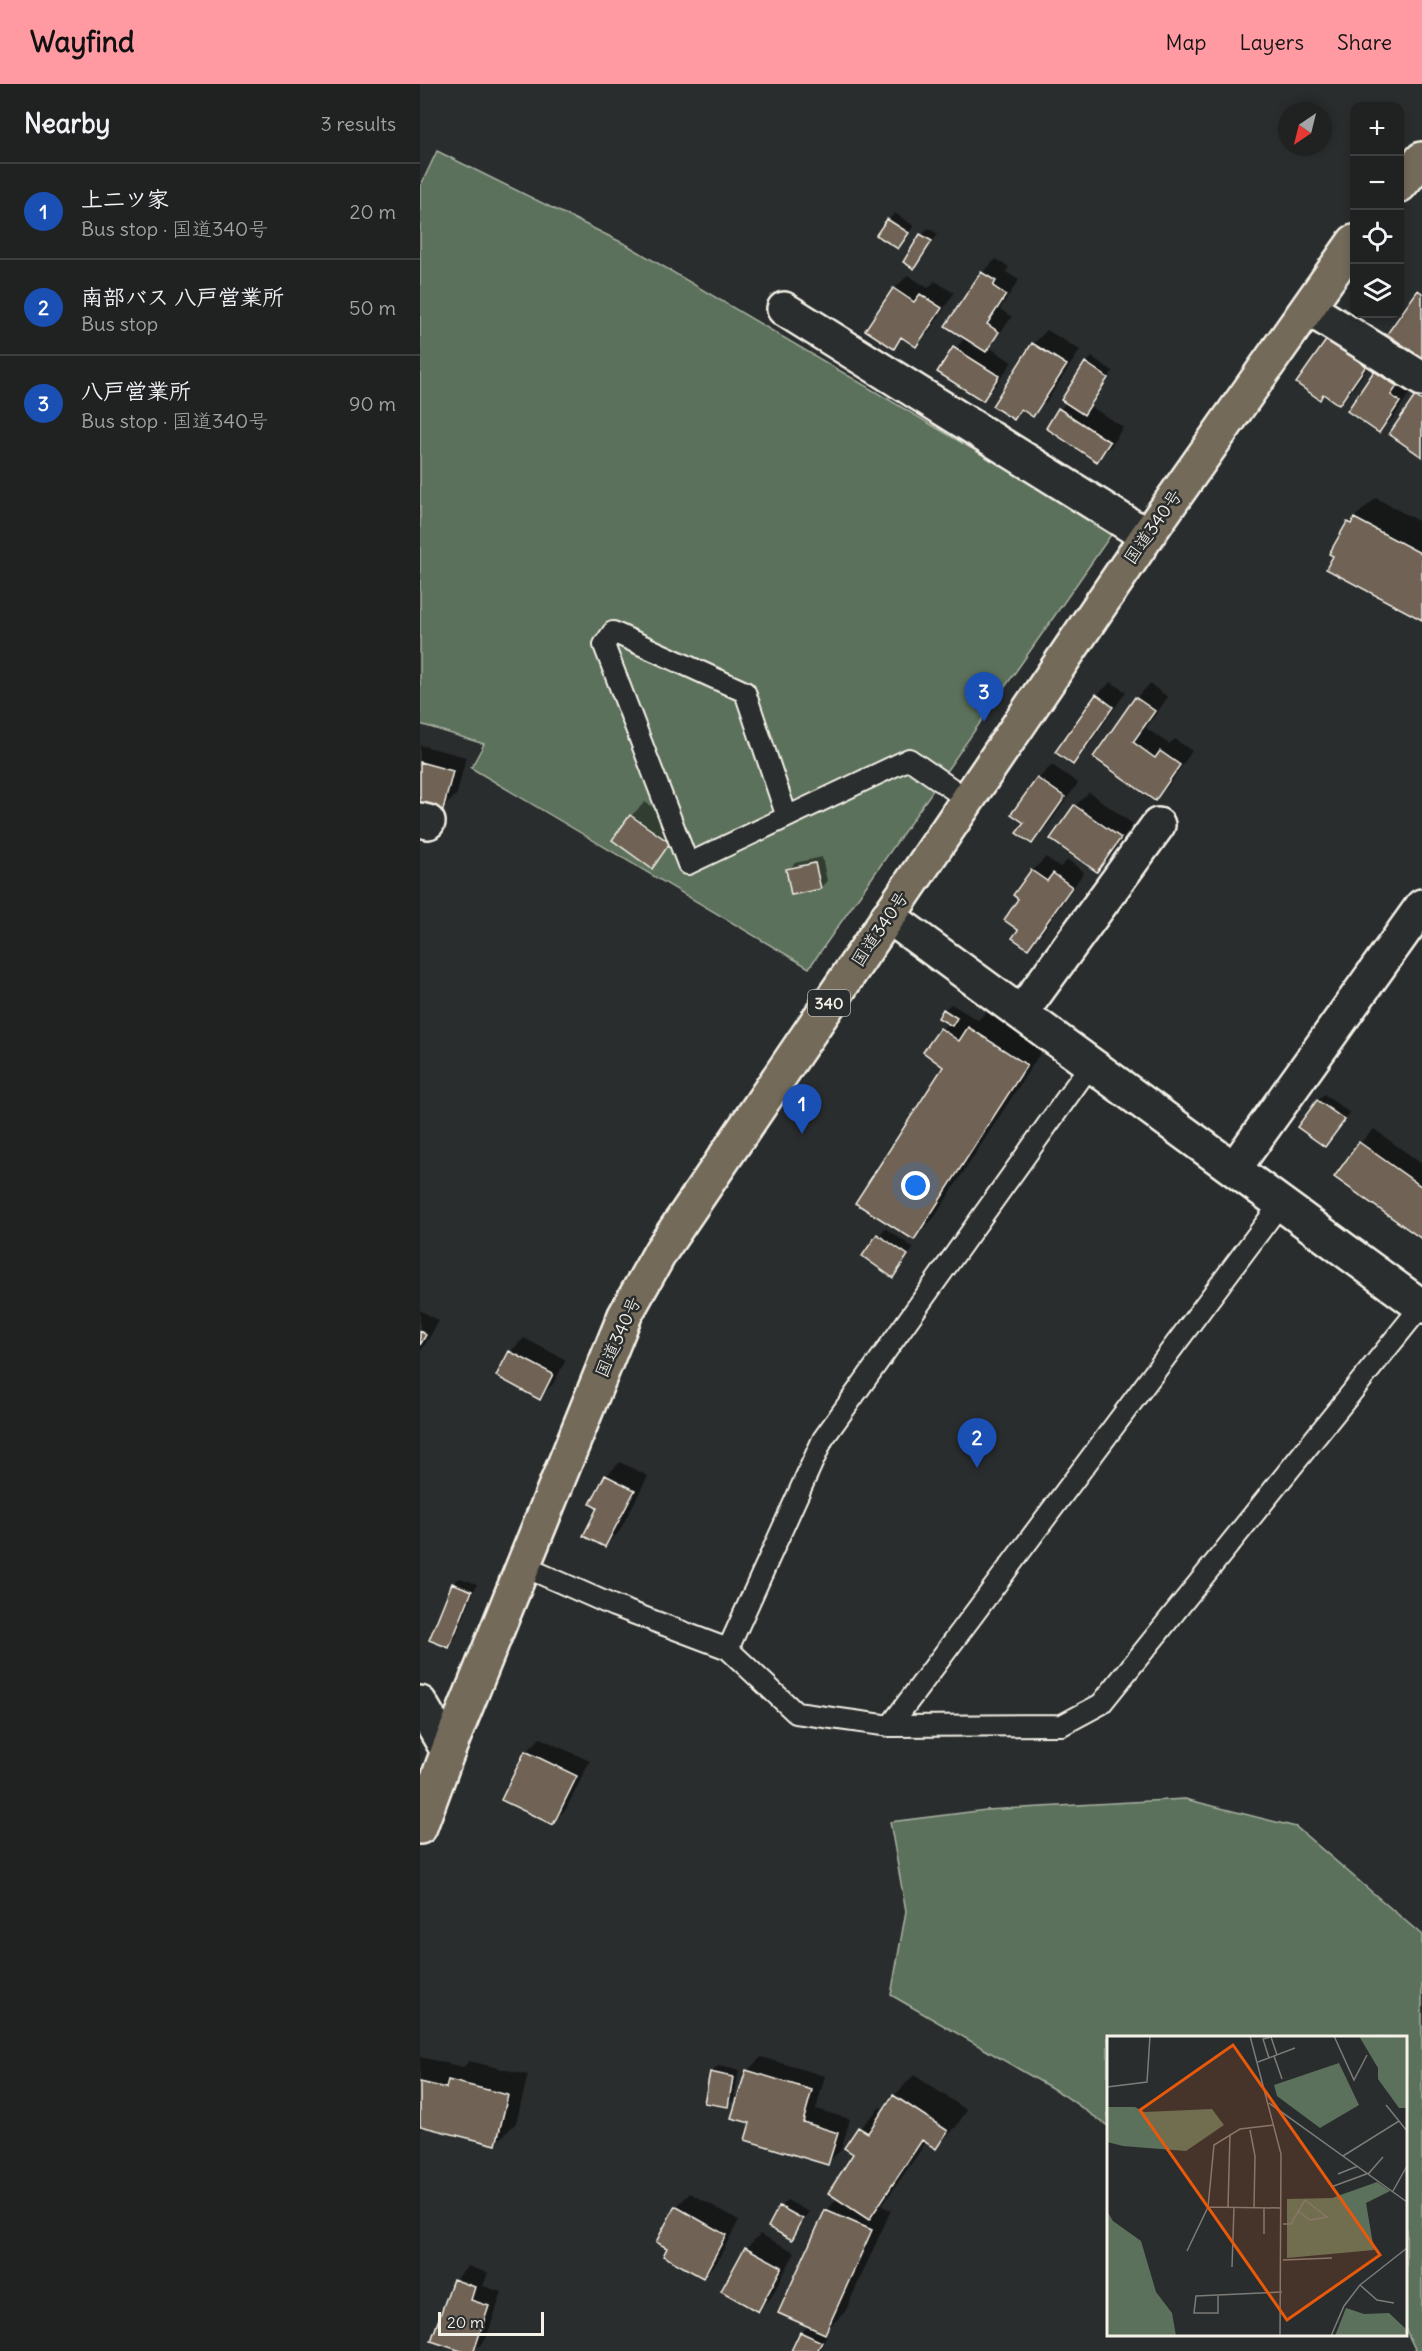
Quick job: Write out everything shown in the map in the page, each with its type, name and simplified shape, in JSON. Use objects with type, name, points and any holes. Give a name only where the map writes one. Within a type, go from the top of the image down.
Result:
[{"type":"highway","points":[[1404,180],[1422,159]]},
{"type":"highway","name":"国道340号","points":[[420,1827],[448,1751],[625,1315],[661,1251],[1146,536],[1350,248]]},
{"type":"street","points":[[1308,308],[1422,379]]},
{"type":"street","points":[[784,309],[1146,536]]},
{"type":"street","points":[[1021,1013],[1158,825]]},
{"type":"street","points":[[1234,1169],[1422,906]]},
{"type":"street","points":[[888,916],[1422,1305]]},
{"type":"street","points":[[420,1703],[448,1751]]},
{"type":"lane","points":[[787,817],[745,692],[613,632],[604,645],[688,864],[787,817],[909,759],[968,800]]},
{"type":"lane","points":[[728,1649],[823,1439],[1090,1064]]},
{"type":"lane","points":[[890,1725],[1281,1203]]},
{"type":"lane","points":[[523,1566],[614,1606],[728,1649],[796,1713],[890,1725],[1062,1725],[1101,1704],[1422,1305]]},
{"type":"green space","points":[[437,151],[627,245],[1113,532],[809,968],[471,768],[484,744],[420,724],[420,187]]},
{"type":"green space","points":[[1185,1799],[1296,1827],[1422,1935],[1422,2351],[1416,2351],[1407,2332],[1407,2036],[1107,2036],[1107,2125],[1062,2094],[891,1995],[906,1911],[890,1822],[986,1810]]},
{"type":"building","points":[[887,219],[909,233],[898,249],[876,235]]},
{"type":"building","points":[[920,234],[932,241],[914,269],[903,262]]},
{"type":"building","points":[[981,272],[996,281],[993,286],[1006,295],[987,324],[999,332],[986,352],[945,326]]},
{"type":"building","points":[[893,288],[914,302],[920,294],[942,308],[916,347],[901,337],[894,349],[865,330]]},
{"type":"building","points":[[1418,290],[1422,293],[1422,358],[1387,334],[1398,318],[1404,318],[1404,310]]},
{"type":"building","points":[[1327,339],[1366,366],[1339,405],[1323,394],[1320,400],[1296,383]]},
{"type":"building","points":[[1032,343],[1067,365],[1033,417],[1021,409],[1014,420],[992,406]]},
{"type":"building","points":[[953,347],[999,376],[983,401],[937,372]]},
{"type":"building","points":[[1085,362],[1108,378],[1084,415],[1061,400]]},
{"type":"building","points":[[1374,371],[1397,386],[1391,395],[1400,402],[1379,433],[1347,411]]},
{"type":"building","points":[[1415,396],[1422,401],[1422,457],[1389,434]]},
{"type":"building","points":[[1058,408],[1110,442],[1097,462],[1046,428]]},
{"type":"building","points":[[1354,518],[1422,554],[1422,620],[1326,569],[1333,556],[1329,554],[1347,522],[1351,524]]},
{"type":"building","points":[[1096,694],[1113,707],[1073,765],[1055,752]]},
{"type":"building","points":[[1135,697],[1155,711],[1133,742],[1155,758],[1160,751],[1180,765],[1155,801],[1093,757]]},
{"type":"building","points":[[420,762],[453,771],[443,810],[420,804]]},
{"type":"building","points":[[1037,778],[1065,797],[1032,844],[1016,833],[1024,823],[1011,814]]},
{"type":"building","points":[[1074,805],[1121,838],[1097,872],[1050,839]]},
{"type":"building","points":[[630,815],[670,843],[652,869],[612,840]]},
{"type":"building","points":[[815,863],[821,889],[791,895],[786,869]]},
{"type":"building","points":[[1031,870],[1047,881],[1053,873],[1072,887],[1028,949],[1012,938],[1018,930],[1004,920],[1018,899],[1013,895]]},
{"type":"building","points":[[943,1009],[957,1018],[952,1026],[938,1018]]},
{"type":"building","points":[[968,1027],[1027,1065],[914,1240],[855,1203],[943,1067],[923,1052],[940,1028],[959,1041]]},
{"type":"building","points":[[1317,1100],[1345,1120],[1325,1147],[1297,1127]]},
{"type":"building","points":[[1359,1142],[1422,1187],[1422,1239],[1334,1177]]},
{"type":"building","points":[[877,1234],[908,1255],[893,1278],[862,1256]]},
{"type":"building","points":[[420,1331],[426,1335],[420,1345]]},
{"type":"building","points":[[509,1351],[553,1374],[540,1400],[496,1376]]},
{"type":"building","points":[[605,1475],[635,1490],[605,1547],[583,1536],[597,1508],[590,1504]]},
{"type":"building","points":[[452,1583],[472,1591],[449,1648],[429,1640]]},
{"type":"building","points":[[525,1751],[577,1776],[553,1825],[501,1800]]},
{"type":"building","points":[[746,2070],[812,2090],[803,2122],[838,2133],[828,2165],[745,2140],[750,2123],[731,2118]]},
{"type":"building","points":[[710,2072],[733,2077],[728,2107],[704,2103]]},
{"type":"building","points":[[448,2080],[508,2095],[496,2145],[420,2126],[420,2082],[446,2088]]},
{"type":"building","points":[[893,2095],[948,2131],[936,2149],[922,2140],[869,2220],[828,2193],[853,2154],[844,2148],[858,2127],[868,2133]]},
{"type":"building","points":[[675,2206],[726,2235],[703,2278],[663,2256],[667,2248],[656,2242]]},
{"type":"building","points":[[779,2206],[803,2219],[792,2240],[768,2227]]},
{"type":"building","points":[[825,2210],[872,2230],[825,2334],[778,2313]]},
{"type":"building","points":[[745,2247],[782,2267],[758,2312],[721,2291]]},
{"type":"building","points":[[453,2279],[475,2287],[471,2300],[489,2306],[474,2351],[461,2351],[431,2341]]},
{"type":"building","points":[[800,2332],[822,2342],[817,2351],[791,2351]]},
{"type":"place","name":"八戸営業所","points":[[984,722]]},
{"type":"place","name":"上二ツ家","points":[[802,1134]]},
{"type":"place","name":"南部バス 八戸営業所","points":[[977,1468]]}]
